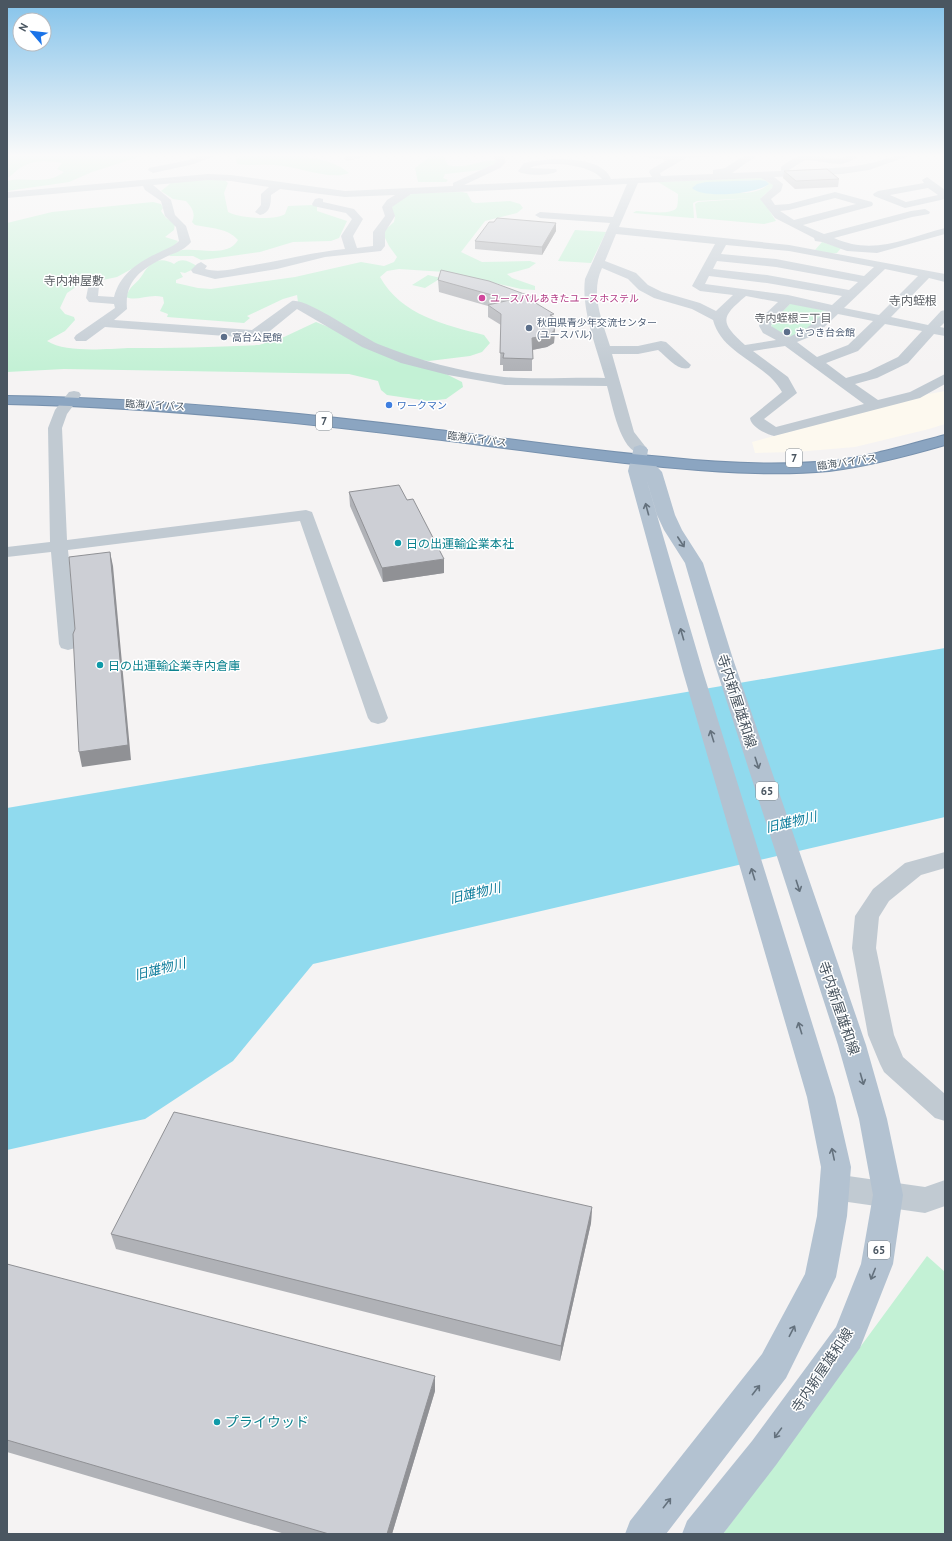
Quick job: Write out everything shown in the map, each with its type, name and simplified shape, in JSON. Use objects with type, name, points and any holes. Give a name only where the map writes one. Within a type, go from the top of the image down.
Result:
[{"type":"highway","name":"臨海バイパス","points":[[7,394],[71,397],[258,413],[640,454],[717,466],[817,466],[877,459],[945,440]]},
{"type":"highway","name":"臨海バイパス","points":[[7,400],[71,397]]},
{"type":"highway","name":"臨海バイパス","points":[[640,454],[743,460],[808,458],[867,452],[945,431]]},
{"type":"main road","name":"寺内新屋雄和線","points":[[640,454],[654,472],[666,515],[673,530],[694,562],[723,659],[852,1044],[873,1119],[888,1195],[877,1264],[848,1337],[764,1452],[700,1534]]},
{"type":"main road","points":[[640,454],[636,471],[693,672],[821,1097],[836,1167],[832,1216],[820,1277],[774,1366],[643,1534]]},
{"type":"street","points":[[139,335],[86,335],[121,309],[119,301],[123,282],[144,265],[181,246],[185,242],[181,226]]},
{"type":"street","points":[[352,251],[347,236],[354,226]]},
{"type":"street","points":[[201,266],[197,270],[215,275],[277,265],[325,254],[378,249],[379,246],[377,238],[380,228],[382,226]]},
{"type":"street","points":[[614,226],[598,262],[590,287],[591,302],[603,350],[628,433],[640,454]]},
{"type":"street","points":[[623,226],[704,234],[722,241],[807,252],[883,265],[945,278]]},
{"type":"street","points":[[796,226],[820,239],[847,248],[877,250],[945,231]]},
{"type":"street","points":[[788,235],[820,239],[868,226]]},
{"type":"street","points":[[935,226],[945,231]]},
{"type":"street","points":[[807,252],[820,239]]},
{"type":"street","points":[[722,241],[698,286],[788,300],[945,332]]},
{"type":"street","points":[[837,257],[847,248]]},
{"type":"street","points":[[713,257],[776,264],[867,280]]},
{"type":"street","points":[[598,262],[632,276],[644,287],[668,300],[696,306],[719,318]]},
{"type":"street","points":[[743,349],[787,341],[804,336],[812,331],[883,265]]},
{"type":"street","points":[[945,265],[941,267],[945,269]]},
{"type":"street","points":[[706,272],[767,279],[852,294]]},
{"type":"street","points":[[816,362],[853,348],[927,274]]},
{"type":"street","points":[[93,286],[93,299],[119,301]]},
{"type":"street","points":[[744,292],[724,309],[719,318],[720,325],[727,337],[783,380],[788,387],[790,393],[756,420],[774,432],[915,395],[945,378]]},
{"type":"street","points":[[788,300],[766,321],[765,326],[768,330],[787,341],[876,406]]},
{"type":"street","points":[[102,323],[252,334],[260,332],[296,304],[367,344],[406,360],[448,371],[505,381],[613,382]]},
{"type":"street","points":[[843,383],[872,375],[903,360],[945,314]]},
{"type":"street","points":[[603,350],[638,350],[661,344],[684,365]]},
{"type":"street","points":[[68,644],[59,546],[55,428],[60,413],[71,397]]},
{"type":"street","points":[[7,552],[306,515],[378,718]]},
{"type":"street","points":[[945,860],[913,869],[881,895],[867,916],[864,948],[881,1035],[893,1064],[945,1110]]},
{"type":"street","points":[[834,1188],[925,1200],[945,1193]]},
{"type":"shaded area","points":[[945,391],[945,424],[855,447],[796,452],[755,453],[752,442],[923,395]]},
{"type":"green space","points":[[7,226],[175,226],[174,230],[165,237],[178,241],[175,245],[117,277],[79,285],[67,293],[60,308],[65,314],[74,317],[75,320],[65,331],[47,341],[55,345],[75,349],[259,345],[284,337],[316,322],[446,374],[462,382],[463,387],[446,399],[428,401],[387,395],[381,390],[378,381],[349,374],[64,369],[7,372]]},
{"type":"green space","points":[[200,226],[345,226],[339,238],[331,241],[293,242],[260,252],[201,260],[193,256],[169,256],[175,252],[184,250],[224,250],[232,247],[238,240],[229,233]]},
{"type":"green space","points":[[390,226],[481,226],[461,252],[482,262],[530,261],[536,263],[529,268],[507,274],[512,278],[535,286],[535,290],[521,289],[445,272],[399,269],[387,271],[380,277],[389,290],[400,301],[425,316],[439,322],[484,335],[490,343],[482,352],[470,356],[429,361],[405,358],[372,344],[298,302],[297,295],[283,299],[247,316],[250,318],[244,323],[167,317],[168,314],[160,311],[164,303],[163,297],[153,296],[134,299],[126,297],[149,266],[160,260],[174,264],[183,260],[192,263],[198,267],[185,273],[180,272],[183,277],[176,280],[176,283],[198,288],[211,289],[295,277],[361,262],[384,266],[394,262],[397,257],[385,238],[385,230]]},
{"type":"green space","points":[[575,230],[606,232],[591,263],[558,261]]},
{"type":"green space","points":[[822,242],[841,248],[837,253],[829,254],[815,250]]},
{"type":"green space","points":[[428,275],[441,278],[425,288],[412,285]]},
{"type":"green space","points":[[791,303],[827,311],[807,329],[799,334],[791,337],[783,336],[776,332],[770,323]]},
{"type":"green space","points":[[927,1256],[945,1272],[945,1534],[723,1534]]},
{"type":"water","name":"旧雄物川","points":[[945,648],[945,817],[313,964],[233,1061],[145,1119],[7,1150],[7,808]]},
{"type":"building","points":[[486,226],[554,226],[542,247],[475,241]]},
{"type":"building","points":[[441,270],[489,281],[535,298],[534,302],[554,314],[550,315],[556,319],[554,331],[548,335],[532,338],[533,359],[503,358],[504,353],[500,353],[501,314],[488,305],[510,300],[438,280]]},
{"type":"building","name":"日の出運輸企業本社","points":[[399,485],[407,500],[413,499],[444,559],[382,568],[349,492]]},
{"type":"building","name":"日の出運輸企業寺内倉庫","points":[[110,552],[128,745],[79,752],[73,634],[75,629],[69,557]]},
{"type":"building","points":[[174,1112],[592,1207],[561,1346],[111,1234]]},
{"type":"building","name":"プライウッド","points":[[7,1264],[435,1376],[387,1534],[329,1534],[7,1440]]},
{"type":"place","name":"ユースパルあきたユースホステル","points":[[482,298]]},
{"type":"place","name":"秋田県青少年交流センター (ユースパル)","points":[[529,328]]},
{"type":"place","name":"さつき台会館","points":[[787,332]]},
{"type":"place","name":"高台公民館","points":[[224,337]]},
{"type":"place","name":"ワークマン","points":[[389,405]]},
{"type":"place","name":"日の出運輸企業本社","points":[[398,543]]},
{"type":"place","name":"日の出運輸企業寺内倉庫","points":[[100,665]]},
{"type":"place","name":"プライウッド","points":[[217,1422]]},
{"type":"district","name":"寺内神屋敷","points":[[74,280]]},
{"type":"district","name":"寺内蛭根","points":[[913,300]]},
{"type":"district","name":"寺内蛭根三丁目","points":[[793,318]]}]
